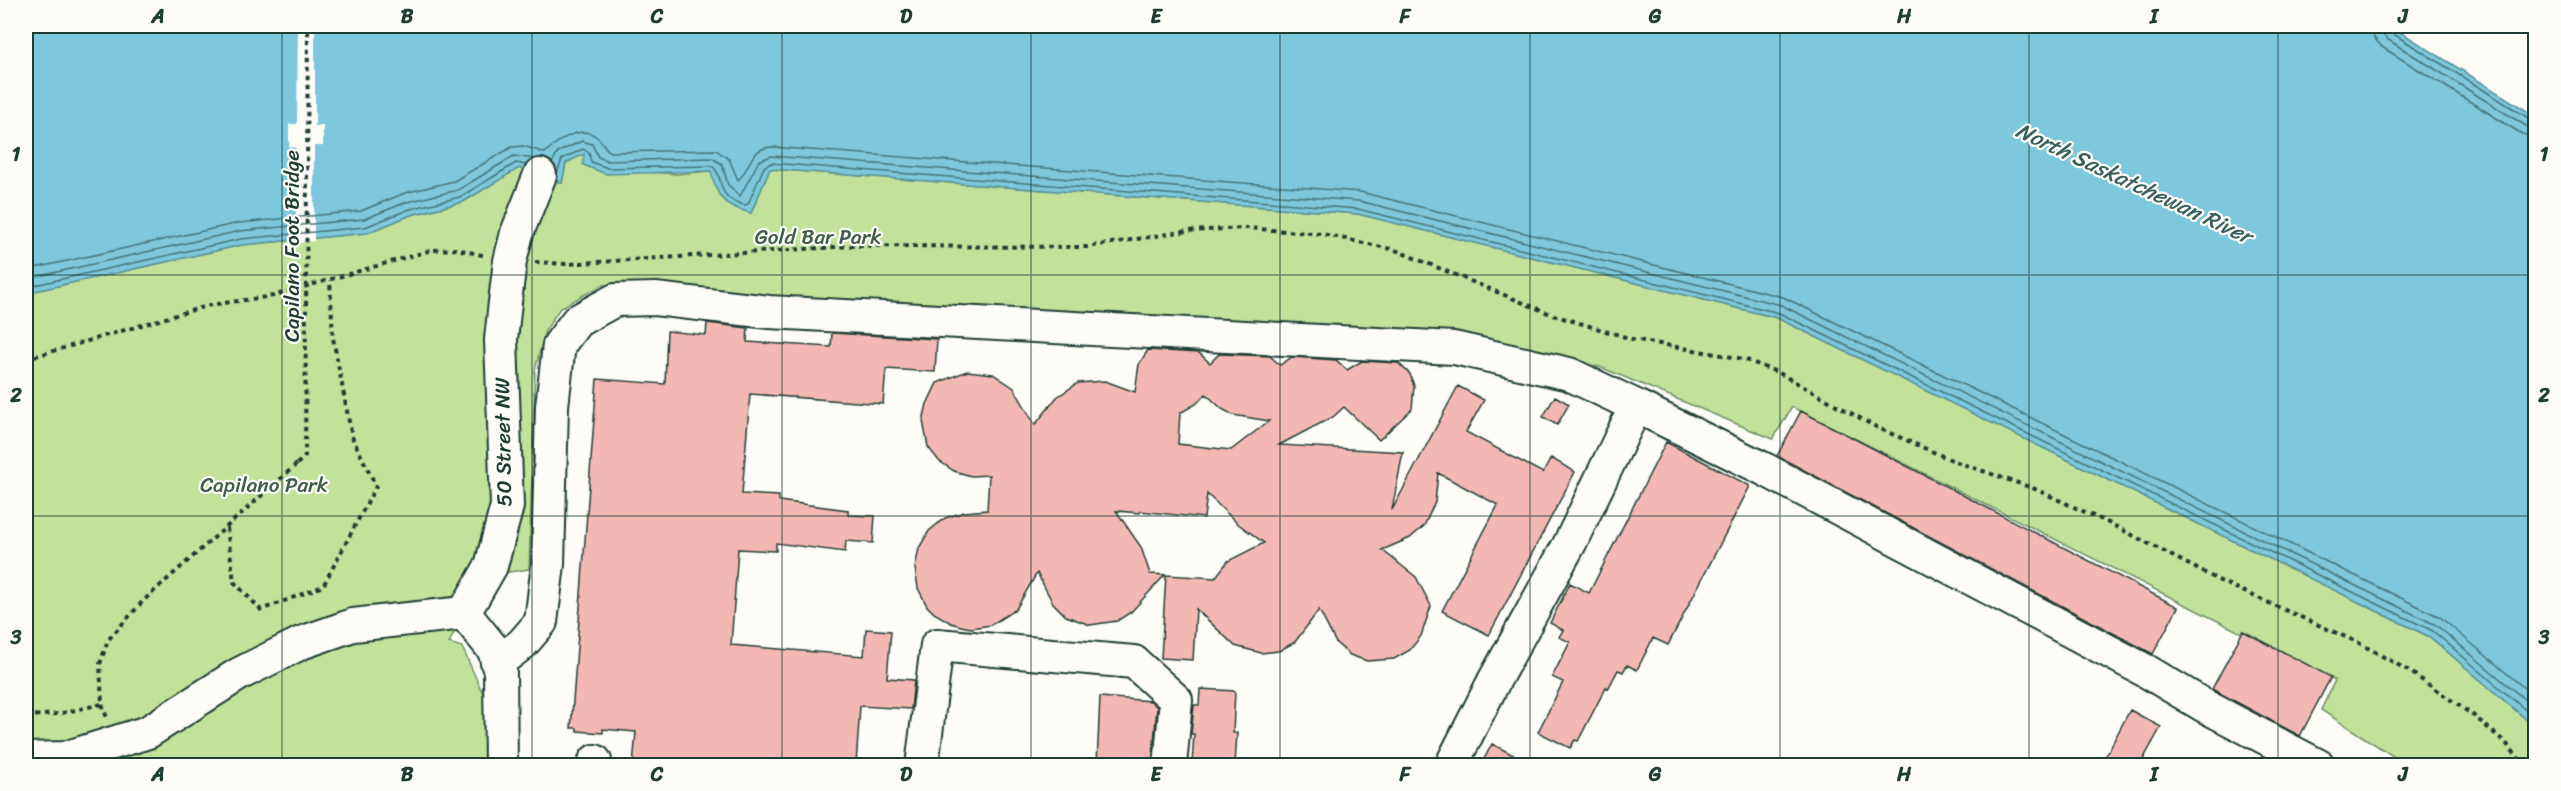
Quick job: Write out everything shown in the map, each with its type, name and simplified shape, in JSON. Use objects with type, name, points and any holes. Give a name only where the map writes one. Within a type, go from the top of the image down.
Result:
[{"type":"street","name":"50 Street NW","points":[[464,613],[491,566],[507,506],[501,340],[510,261],[517,233],[540,175]]},
{"type":"street","points":[[497,663],[522,644],[541,622],[548,564],[552,406],[559,345],[577,321],[615,300],[655,299],[768,312],[1454,348],[1569,374],[1774,474],[2319,765]]},
{"type":"street","points":[[1452,765],[1494,681],[1570,543],[1636,406]]},
{"type":"street","points":[[26,759],[65,758],[148,732],[239,674],[301,643],[353,625],[464,613],[494,650],[502,693],[501,765]]},
{"type":"street","points":[[922,765],[937,645],[1134,662],[1176,700],[1170,765]]},
{"type":"path","name":"Capilano Foot Bridge","points":[[227,528],[305,456],[309,26]]},
{"type":"path","points":[[227,528],[234,582],[261,610],[323,586],[376,486],[352,438],[333,338],[330,280]]},
{"type":"path","points":[[26,716],[58,714],[102,704],[100,664],[108,640],[144,600],[227,528]]},
{"type":"green space","points":[[585,153],[646,172],[677,174],[711,171],[751,213],[770,169],[1358,214],[1777,318],[2430,637],[2536,727],[2535,765],[2407,765],[2321,710],[2335,680],[1792,407],[1773,439],[1600,367],[1451,338],[736,296],[735,292],[647,285],[602,285],[560,308],[545,331],[535,370],[529,569],[502,573],[464,613],[449,643],[462,647],[489,707],[487,765],[26,766],[26,293],[242,245],[367,233],[411,215],[463,202],[519,168],[562,183],[566,163]]},
{"type":"water","name":"North Saskatchewan River","points":[[26,26],[2391,26],[2535,116],[2535,727],[2430,637],[1777,318],[1358,214],[770,169],[751,213],[723,200],[716,188],[711,171],[606,174],[583,165],[584,154],[566,163],[562,183],[519,168],[463,202],[411,215],[367,233],[242,245],[26,293]]},
{"type":"pier","points":[[298,26],[315,26],[315,126],[323,126],[323,146],[314,146],[314,241],[296,243],[296,148],[289,147],[289,124],[297,124]]},
{"type":"building","points":[[707,323],[748,328],[747,342],[831,347],[832,333],[937,339],[935,372],[886,369],[883,404],[750,394],[742,494],[779,496],[779,501],[848,510],[848,515],[875,516],[873,543],[846,541],[845,552],[776,543],[776,551],[738,549],[731,645],[864,656],[866,629],[891,631],[887,678],[914,680],[911,709],[860,706],[856,765],[633,765],[636,732],[603,729],[603,733],[577,731],[577,728],[571,728],[597,379],[665,384],[667,331],[706,335]]},
{"type":"building","points":[[1148,350],[1199,353],[1210,363],[1219,354],[1270,356],[1280,365],[1292,357],[1336,360],[1347,370],[1362,361],[1398,363],[1410,374],[1414,386],[1412,409],[1379,440],[1344,407],[1333,417],[1279,445],[1403,452],[1392,510],[1458,386],[1484,400],[1466,432],[1543,473],[1551,458],[1575,472],[1489,635],[1442,611],[1498,505],[1438,473],[1435,502],[1424,526],[1410,538],[1382,550],[1416,577],[1431,606],[1421,636],[1410,650],[1394,659],[1367,661],[1350,655],[1336,643],[1319,610],[1295,642],[1279,651],[1261,653],[1235,646],[1196,609],[1193,660],[1161,658],[1166,575],[1215,578],[1228,561],[1264,543],[1237,523],[1207,494],[1204,518],[1140,511],[1140,513],[1116,511],[1141,547],[1150,574],[1165,575],[1131,612],[1117,621],[1090,625],[1066,616],[1053,603],[1037,573],[1016,609],[991,625],[971,628],[961,626],[934,613],[927,606],[918,588],[915,568],[919,548],[929,531],[945,518],[964,512],[987,510],[989,475],[971,476],[954,471],[939,461],[928,447],[923,421],[927,404],[937,383],[967,371],[993,374],[1014,388],[1035,425],[1057,397],[1078,383],[1105,381],[1135,392],[1139,364]],"holes":[[[1206,394],[1222,409],[1233,415],[1269,421],[1231,450],[1178,444],[1180,413],[1196,404]]]},
{"type":"building","points":[[1555,396],[1569,404],[1557,425],[1543,417]]},
{"type":"building","points":[[1801,411],[2178,607],[2153,654],[1777,456]]},
{"type":"building","points":[[1666,442],[1750,486],[1668,645],[1653,638],[1637,670],[1627,665],[1623,672],[1618,670],[1608,689],[1606,687],[1578,741],[1575,740],[1570,748],[1538,732],[1563,682],[1552,677],[1570,642],[1559,637],[1563,630],[1550,623],[1570,583],[1589,593]]},
{"type":"building","points":[[2243,631],[2331,677],[2300,736],[2212,689]]},
{"type":"building","points":[[1200,689],[1235,691],[1233,733],[1237,733],[1235,765],[1192,765],[1194,734],[1191,734],[1194,705],[1199,705]]},
{"type":"building","points":[[1100,697],[1151,701],[1157,707],[1152,765],[1097,765]]},
{"type":"building","points":[[2130,710],[2161,727],[2140,765],[2101,765]]},
{"type":"building","points":[[1492,744],[1533,765],[1481,765]]},
{"type":"park label","name":"Gold Bar Park","points":[[818,237]]},
{"type":"park label","name":"Capilano Park","points":[[264,485]]}]
